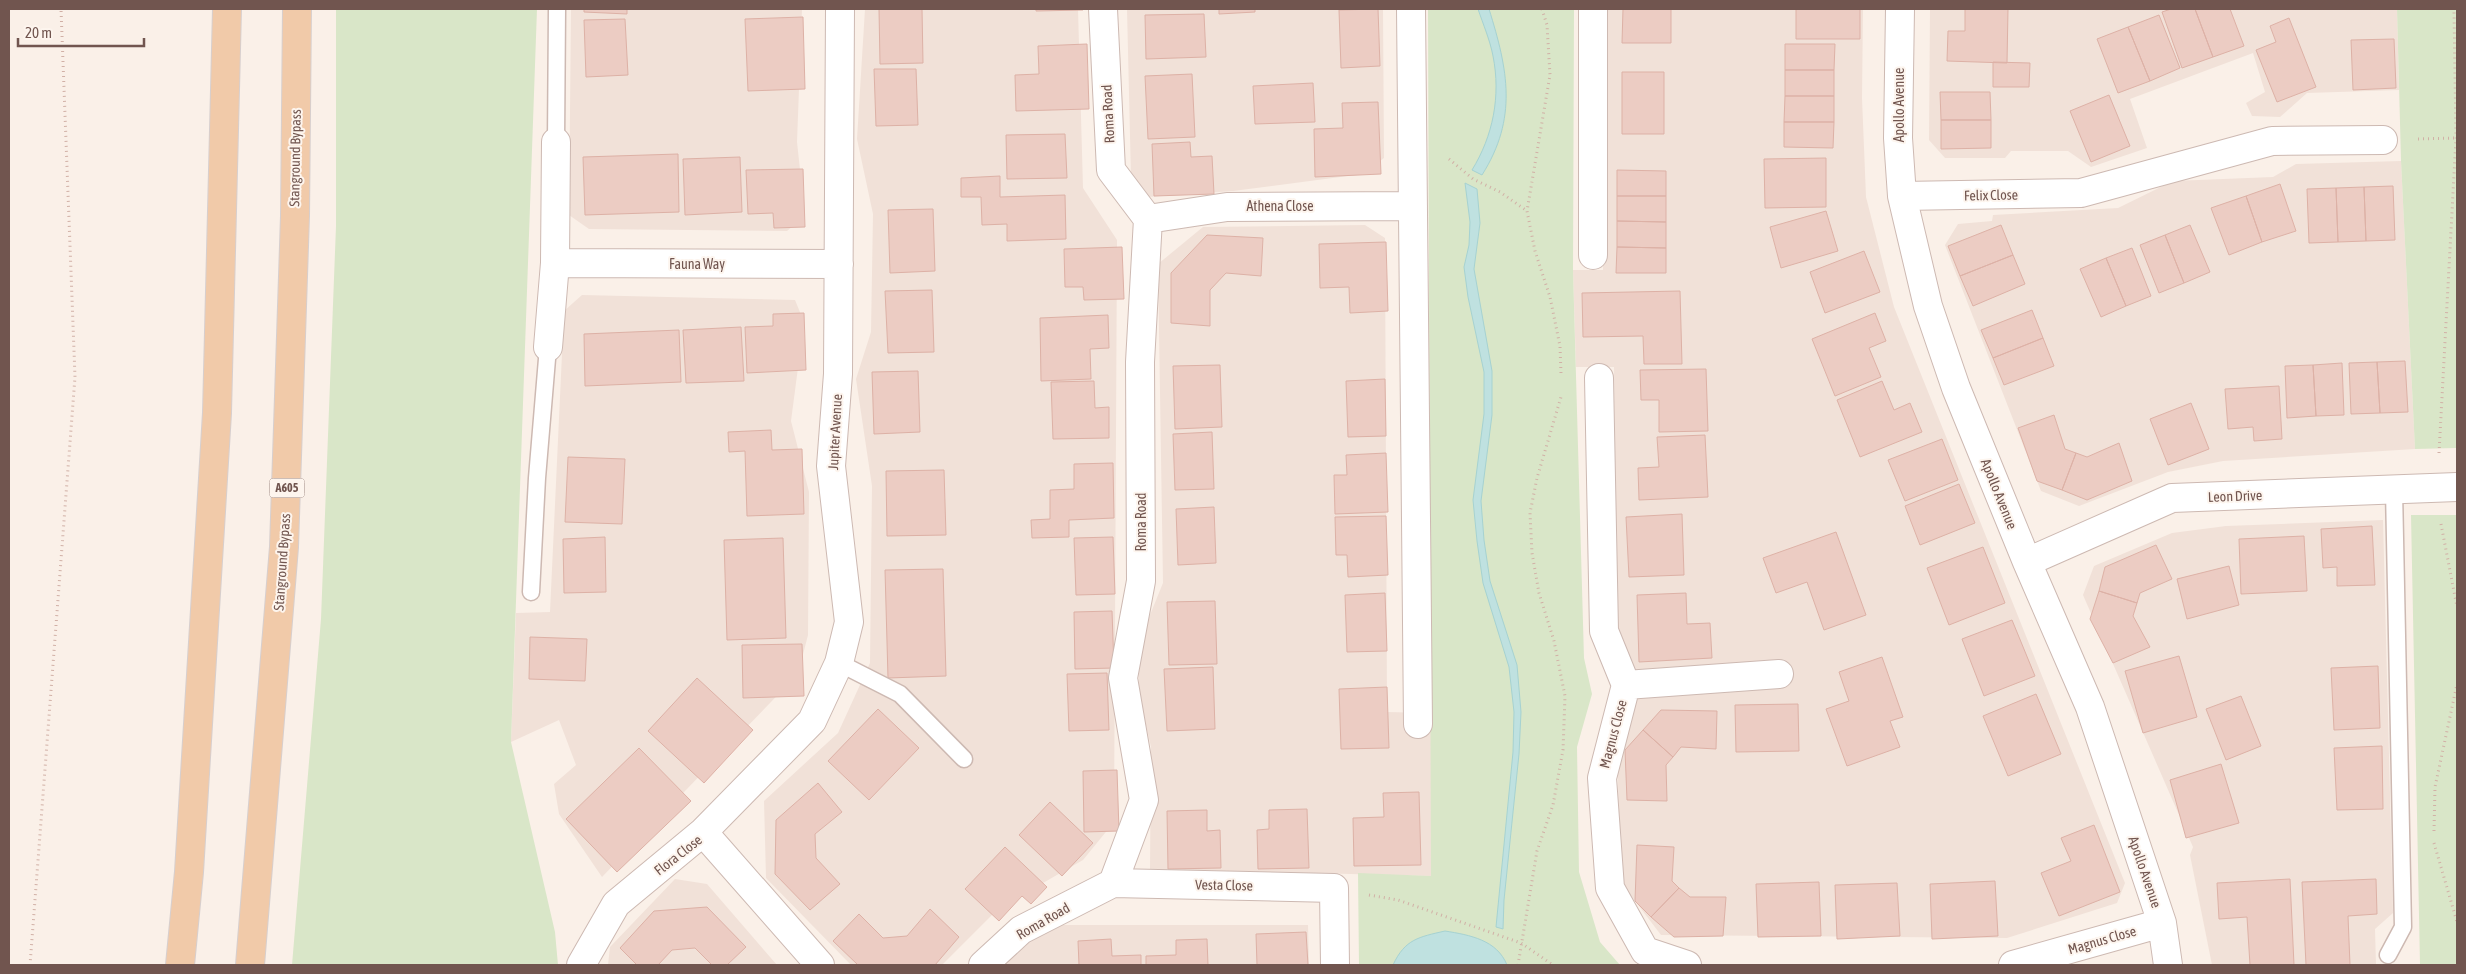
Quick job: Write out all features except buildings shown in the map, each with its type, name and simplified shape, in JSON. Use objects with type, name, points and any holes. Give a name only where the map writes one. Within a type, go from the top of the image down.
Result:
[{"type":"main road","points":[[180,965],[189,872],[218,414],[227,9]]},
{"type":"main road","name":"Stanground Bypass","points":[[250,965],[284,537],[295,216],[297,9]]},
{"type":"street","name":"Jupiter Avenue","points":[[703,832],[812,721],[839,663],[849,622],[831,466],[838,374],[840,9]]},
{"type":"street","name":"Roma Road","points":[[983,965],[1021,930],[1113,883],[1144,800],[1123,678],[1141,581],[1140,362],[1148,218],[1111,170],[1103,9]]},
{"type":"street","points":[[1411,9],[1418,724]]},
{"type":"street","points":[[1593,9],[1593,255]]},
{"type":"street","name":"Apollo Avenue","points":[[1900,9],[1898,138],[1902,196],[1928,306],[1956,388],[2027,562],[2090,707],[2162,923],[2168,965]]},
{"type":"street","name":"Felix Close","points":[[1902,196],[2081,193],[2272,141],[2383,140]]},
{"type":"street","points":[[548,347],[555,263],[556,142]]},
{"type":"street","name":"Athena Close","points":[[1148,218],[1226,206],[1413,206]]},
{"type":"street","name":"Fauna Way","points":[[555,263],[839,264]]},
{"type":"street","name":"Magnus Close","points":[[1599,378],[1604,631],[1626,685],[1602,778],[1610,888],[1645,951],[1687,965]]},
{"type":"street","name":"Leon Drive","points":[[2027,562],[2172,498],[2448,488]]},
{"type":"street","points":[[1626,685],[1779,674]]},
{"type":"street","name":"Flora Close","points":[[582,965],[616,904],[703,832],[820,965]]},
{"type":"street","name":"Vesta Close","points":[[1113,883],[1334,888]]},
{"type":"street","points":[[1334,888],[1336,965]]},
{"type":"street","name":"Magnus Close","points":[[2014,965],[2162,923]]},
{"type":"lane","points":[[556,142],[557,9]]},
{"type":"lane","points":[[531,592],[537,478],[548,347]]},
{"type":"lane","points":[[2388,954],[2403,927],[2394,490]]},
{"type":"lane","points":[[839,663],[900,694],[964,760]]},
{"type":"path","points":[[30,965],[75,377],[62,9]]},
{"type":"path","points":[[1542,9],[1547,25],[1550,75],[1527,211],[1535,251],[1550,298],[1560,346],[1562,384]]},
{"type":"path","points":[[2454,9],[2456,138],[2448,488],[2442,537],[2457,607]]},
{"type":"path","points":[[1413,154],[1450,160],[1473,179],[1500,192],[1527,211]]},
{"type":"path","points":[[1518,965],[1537,851],[1553,805],[1563,750],[1565,696],[1554,641],[1539,593],[1532,553],[1530,513],[1537,478],[1562,393]]},
{"type":"path","points":[[2457,684],[2434,786],[2434,844],[2457,922]]},
{"type":"path","points":[[1334,888],[1398,900],[1521,943],[1553,965]]},
{"type":"shaded area","points":[[571,9],[802,9],[797,142],[805,216],[787,231],[589,229],[569,215]]},
{"type":"shaded area","points":[[865,9],[1078,9],[1083,188],[1117,240],[1114,822],[1083,860],[998,909],[942,965],[851,965],[766,878],[764,801],[838,733],[870,663],[872,486],[856,379],[871,332],[873,214],[857,139]]},
{"type":"shaded area","points":[[1127,9],[1383,9],[1384,158],[1363,174],[1233,191],[1148,197],[1131,178]]},
{"type":"shaded area","points":[[1606,9],[1863,9],[1862,98],[1866,197],[1894,307],[2125,883],[2117,903],[2007,938],[1661,935],[1619,880],[1614,367],[1576,367],[1573,270],[1603,270]]},
{"type":"shaded area","points":[[1930,9],[2397,9],[2399,90],[2307,93],[2280,117],[2252,116],[2246,103],[2265,92],[2253,53],[2130,99],[2147,148],[2091,167],[2068,151],[2011,151],[2005,158],[1945,158],[1929,140]]},
{"type":"shaded area","points":[[2401,161],[2415,449],[2223,461],[2168,472],[2079,506],[2041,491],[1945,245],[1958,224],[1992,221],[1993,215],[2118,208],[2173,181],[2273,177],[2296,164]]},
{"type":"shaded area","points":[[1365,225],[1385,238],[1387,712],[1431,713],[1431,876],[1150,869],[1151,747],[1139,696],[1139,642],[1163,583],[1158,264],[1203,227]]},
{"type":"shaded area","points":[[582,295],[795,300],[804,322],[791,421],[809,492],[808,635],[798,674],[602,877],[559,814],[554,784],[576,765],[559,720],[511,742],[516,613],[550,612],[564,311]]},
{"type":"shaded area","points":[[2383,520],[2393,913],[2375,929],[2376,965],[2212,965],[2190,855],[2193,847],[2083,595],[2094,566],[2172,533],[2226,526]]},
{"type":"shaded area","points":[[675,879],[707,884],[777,965],[608,965],[610,947]]},
{"type":"shaded area","points":[[1057,925],[1308,925],[1309,965],[1003,965],[1019,947]]},
{"type":"green space","points":[[336,9],[537,9],[511,742],[555,932],[558,965],[292,965],[321,619],[336,226]]},
{"type":"green space","points":[[1428,9],[1574,9],[1573,270],[1584,658],[1592,694],[1577,747],[1579,872],[1600,942],[1620,965],[1359,965],[1358,873],[1431,876]]},
{"type":"green space","points":[[2397,9],[2457,9],[2456,448],[2415,449],[2401,161]]},
{"type":"green space","points":[[2411,515],[2457,515],[2457,965],[2420,965]]},
{"type":"water","points":[[1478,9],[1489,9],[1505,73],[1506,94],[1501,134],[1482,175],[1472,170],[1490,130],[1496,86],[1492,50]]},
{"type":"water","points":[[1465,183],[1477,189],[1480,223],[1474,269],[1492,371],[1492,415],[1481,501],[1484,540],[1490,581],[1517,665],[1521,712],[1503,929],[1496,927],[1513,752],[1514,712],[1509,667],[1483,583],[1473,500],[1484,414],[1484,372],[1468,297],[1464,267],[1469,245],[1470,222]]},
{"type":"water","points":[[1445,931],[1464,934],[1490,944],[1497,950],[1507,965],[1393,965],[1408,944],[1428,935]]}]
